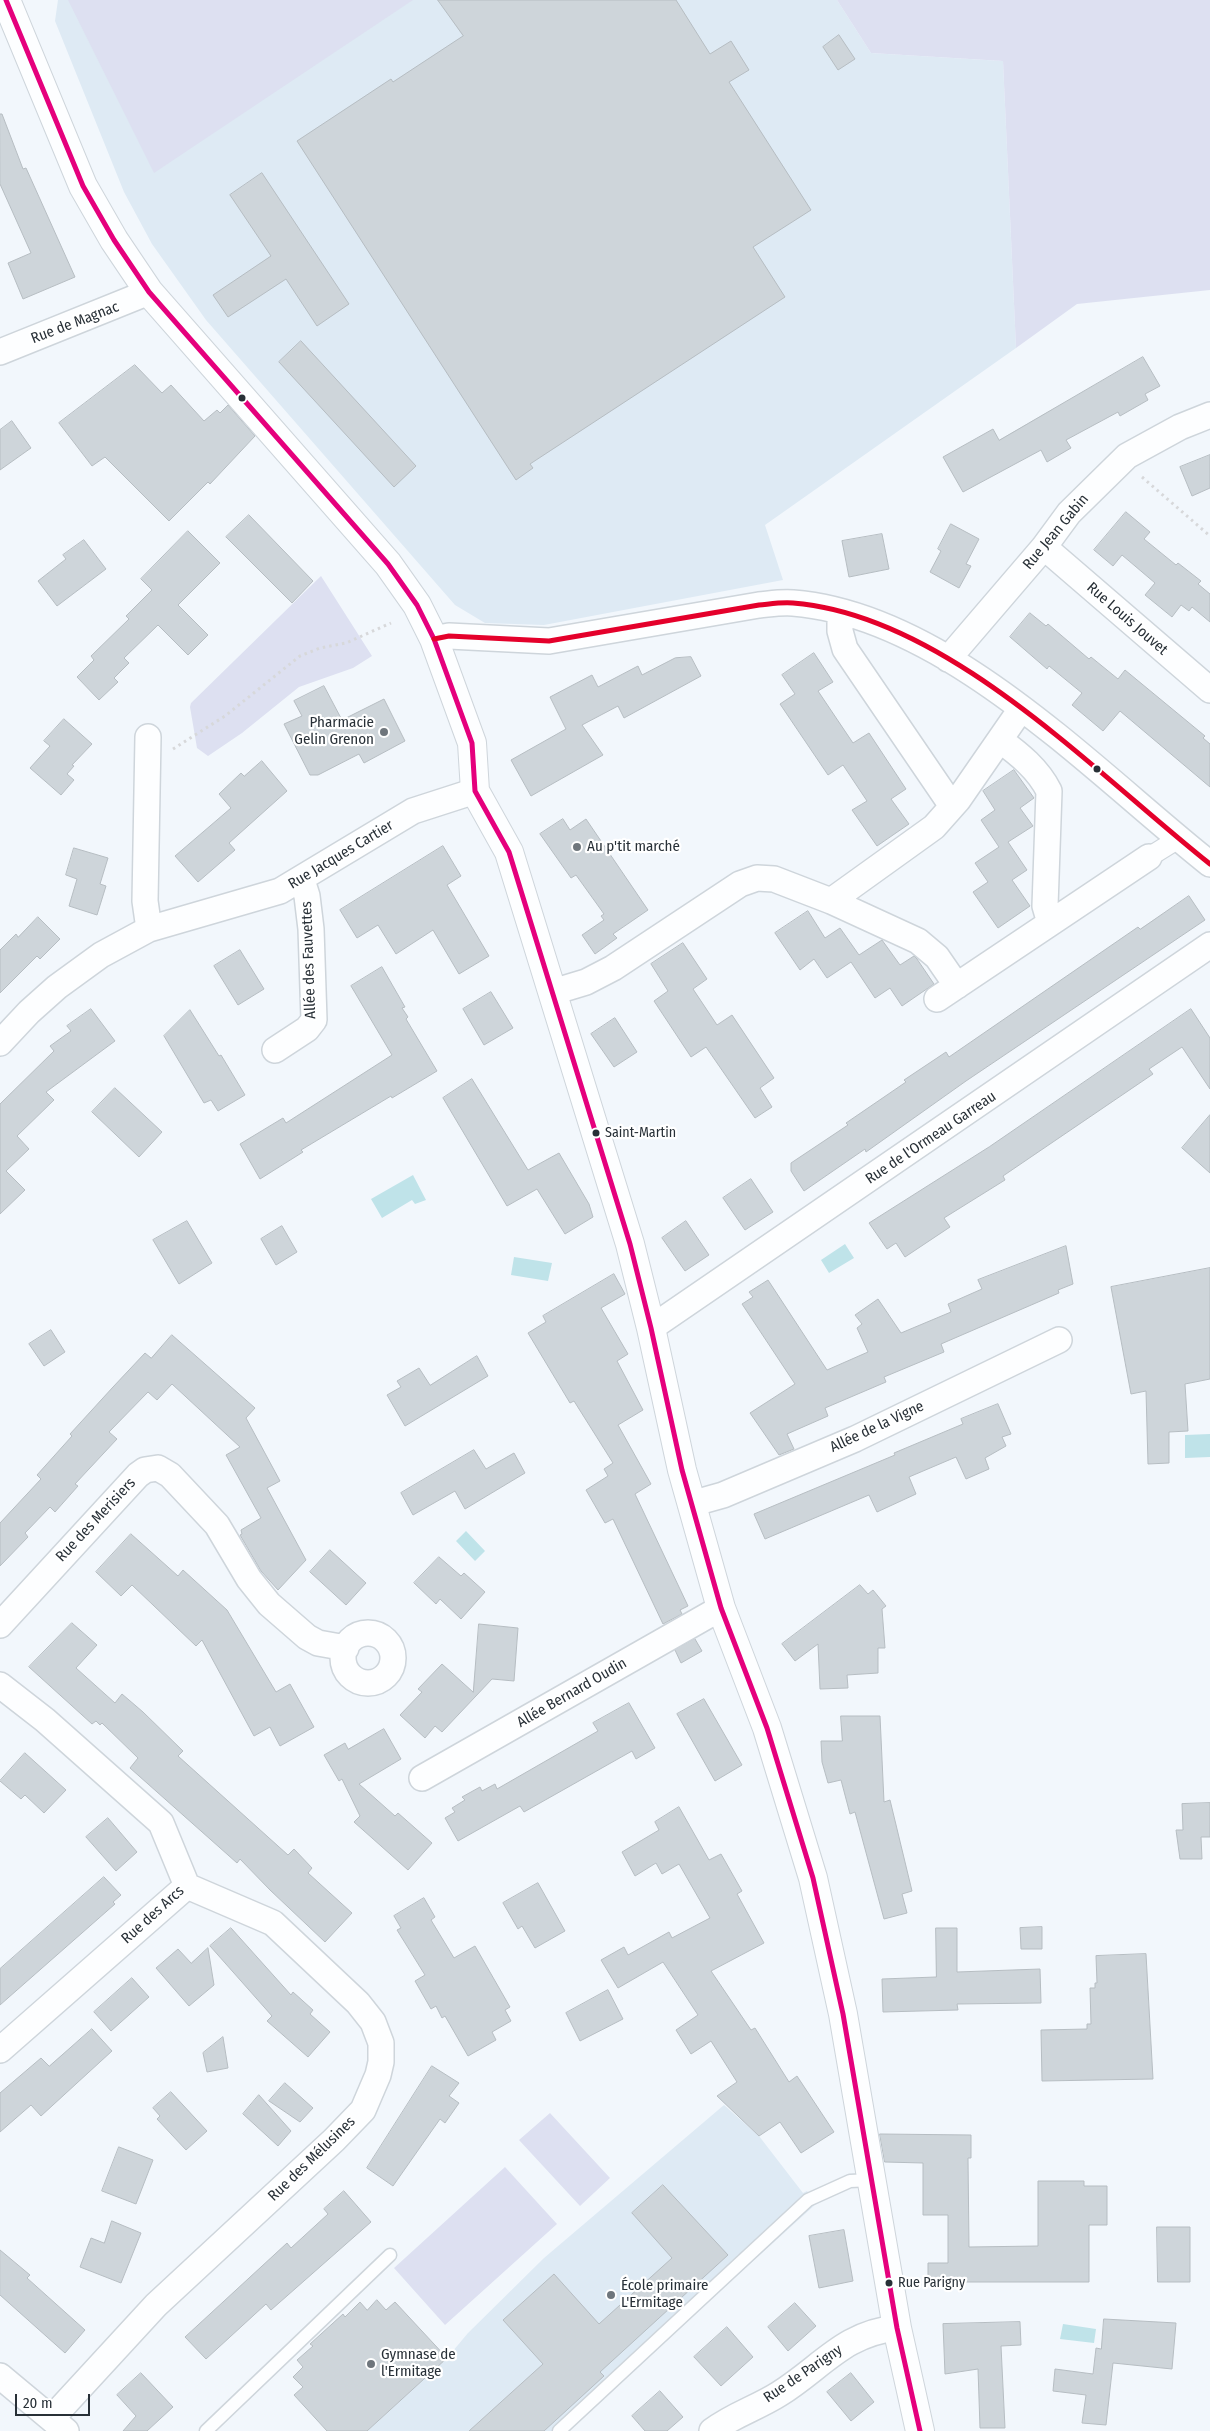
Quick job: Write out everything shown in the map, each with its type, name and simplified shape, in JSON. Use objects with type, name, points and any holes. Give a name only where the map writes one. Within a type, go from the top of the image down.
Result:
[{"type":"street","points":[[6,0],[83,186],[114,240],[149,292],[388,564],[418,605],[434,639],[472,743],[475,791],[509,852],[553,992],[630,1244],[691,1504],[721,1608],[767,1728],[813,1878],[842,2014],[897,2328],[920,2431]]},
{"type":"street","name":"Rue de Magnac","points":[[0,352],[149,292]]},
{"type":"street","name":"Rue Jean Gabin","points":[[948,659],[1044,548],[1069,513],[1127,456],[1180,428],[1210,415]]},
{"type":"street","name":"Rue Louis Jouvet","points":[[1044,548],[1210,690]]},
{"type":"street","points":[[434,639],[449,636],[549,642],[758,605],[790,603],[840,612],[886,626],[988,683],[1210,864]]},
{"type":"street","points":[[840,612],[840,631],[845,649],[952,806]]},
{"type":"street","points":[[831,901],[934,827],[952,806],[1021,709]]},
{"type":"street","points":[[1000,740],[1032,767],[1043,779],[1049,791],[1045,906],[1050,924]]},
{"type":"street","points":[[147,748],[145,901],[148,929]]},
{"type":"street","name":"Rue Jacques Cartier","points":[[0,1043],[29,1012],[58,987],[101,955],[148,929],[280,891],[302,880],[413,811],[475,791]]},
{"type":"street","points":[[553,992],[586,982],[613,968],[740,884],[757,878],[774,879],[831,901],[918,941],[937,957],[947,993],[1178,839]]},
{"type":"street","name":"Allée des Fauvettes","points":[[275,1050],[307,1030],[314,1020],[311,929],[307,896],[302,880]]},
{"type":"street","name":"Rue de l'Ormeau Garreau","points":[[651,1328],[1210,945]]},
{"type":"street","name":"Allée de la Vigne","points":[[691,1504],[724,1495],[855,1439],[1059,1340]]},
{"type":"street","name":"Rue des Merisiers","points":[[0,1625],[138,1474],[144,1470],[158,1468],[165,1470],[177,1480],[212,1520],[249,1579],[269,1604],[308,1637],[318,1643],[346,1648]]},
{"type":"street","name":"Allée Bernard Oudin","points":[[422,1778],[721,1608]]},
{"type":"street","name":"Rue des Arcs","points":[[0,1685],[45,1720],[161,1823],[187,1886],[0,2050]]},
{"type":"street","name":"Rue des Mélusines","points":[[59,2425],[146,2315],[358,2116],[366,2104],[378,2075],[382,2051],[379,2034],[374,2022],[358,2003],[272,1923],[187,1886]]},
{"type":"street","name":"Rue de Parigny","points":[[712,2431],[739,2414],[779,2395],[858,2337],[881,2330],[897,2328]]},
{"type":"street","points":[[0,2376],[59,2425]]},
{"type":"lane","points":[[559,2431],[808,2200],[850,2181],[871,2180]]},
{"type":"lane","points":[[206,2431],[390,2254]]},
{"type":"path","points":[[1127,456],[1141,477],[1210,536]]},
{"type":"path","points":[[147,748],[171,750],[225,716],[300,656],[320,648],[346,643],[392,623]]},
{"type":"shaded area","points":[[58,0],[837,0],[871,53],[1003,61],[1016,348],[765,525],[783,580],[544,625],[485,623],[455,605],[206,320],[152,244],[124,192],[55,21]]},
{"type":"shaded area","points":[[68,0],[413,0],[154,173]]},
{"type":"shaded area","points":[[837,0],[1210,0],[1210,290],[1077,304],[1016,348],[1003,61],[871,53]]},
{"type":"shaded area","points":[[321,576],[372,656],[353,668],[299,687],[242,733],[208,756],[197,748],[190,707],[191,703]]},
{"type":"shaded area","points":[[413,1175],[426,1200],[415,1204],[412,1200],[382,1218],[371,1199]]},
{"type":"shaded area","points":[[845,1244],[854,1258],[829,1273],[821,1260]]},
{"type":"shaded area","points":[[514,1257],[552,1263],[548,1281],[511,1275]]},
{"type":"shaded area","points":[[1210,1434],[1210,1457],[1185,1458],[1185,1435]]},
{"type":"shaded area","points":[[466,1531],[485,1551],[475,1561],[456,1541]]},
{"type":"shaded area","name":"École primaire L'Ermitage","points":[[724,2105],[759,2136],[803,2193],[807,2191],[817,2203],[566,2431],[367,2431],[447,2358],[468,2333],[544,2258]]},
{"type":"shaded area","points":[[550,2113],[610,2178],[580,2206],[519,2140]]},
{"type":"shaded area","points":[[505,2167],[557,2224],[445,2325],[394,2268]]},
{"type":"shaded area","points":[[1063,2324],[1096,2329],[1094,2343],[1060,2339]]},
{"type":"building","points":[[438,0],[676,0],[710,54],[731,41],[749,70],[729,82],[811,210],[753,247],[785,297],[530,464],[533,468],[516,480],[297,141],[391,79],[393,82],[463,36]]},
{"type":"building","points":[[839,35],[855,59],[838,70],[823,47]]},
{"type":"building","points":[[0,114],[2,114],[23,169],[26,168],[75,277],[23,299],[8,263],[31,253],[0,184]]},
{"type":"building","points":[[262,173],[349,304],[317,326],[286,279],[228,317],[213,295],[271,256],[230,195]]},
{"type":"building","points":[[301,341],[416,466],[394,487],[279,362]]},
{"type":"building","points":[[1143,357],[1160,386],[1145,394],[1148,400],[1120,416],[1118,412],[1066,440],[1071,448],[1047,462],[1041,450],[963,492],[943,457],[993,429],[999,440]]},
{"type":"building","points":[[135,365],[162,393],[171,385],[204,421],[217,410],[220,413],[228,405],[255,436],[210,484],[208,482],[169,521],[105,457],[92,466],[59,423]]},
{"type":"building","points":[[12,421],[31,448],[0,470],[0,430]]},
{"type":"building","points":[[1210,455],[1210,488],[1192,496],[1180,467]]},
{"type":"building","points":[[1126,512],[1150,532],[1144,539],[1176,565],[1178,563],[1201,581],[1198,584],[1210,594],[1210,622],[1192,607],[1189,611],[1181,605],[1172,617],[1145,595],[1155,583],[1122,555],[1113,566],[1094,550]]},
{"type":"building","points":[[249,515],[313,581],[292,603],[226,537]]},
{"type":"building","points":[[951,524],[979,539],[966,564],[971,566],[959,588],[930,572],[941,551],[938,549]]},
{"type":"building","points":[[188,531],[220,563],[178,605],[208,635],[188,655],[158,625],[124,658],[129,663],[114,678],[118,682],[99,700],[77,677],[94,660],[91,656],[129,619],[126,616],[152,590],[141,579]]},
{"type":"building","points":[[882,534],[889,569],[849,577],[842,541]]},
{"type":"building","points":[[84,540],[106,569],[57,606],[38,581],[66,559],[63,555]]},
{"type":"building","points":[[1030,613],[1046,626],[1048,624],[1089,659],[1091,657],[1118,679],[1125,670],[1205,736],[1203,738],[1210,744],[1210,787],[1120,711],[1103,731],[1072,705],[1082,693],[1049,666],[1047,669],[1010,637]]},
{"type":"building","points":[[814,653],[833,682],[818,691],[853,743],[869,733],[906,789],[891,799],[909,824],[877,846],[852,810],[867,801],[843,765],[828,775],[780,704],[795,694],[782,675]]},
{"type":"building","points":[[691,657],[701,676],[624,718],[618,706],[582,725],[603,755],[531,796],[511,760],[566,729],[550,697],[592,675],[598,687],[638,666],[642,675],[675,658]]},
{"type":"building","points":[[324,686],[342,720],[384,699],[405,741],[364,763],[359,754],[318,775],[310,775],[284,724],[302,716],[294,701]]},
{"type":"building","points":[[64,719],[92,744],[72,765],[74,766],[67,774],[74,780],[61,795],[30,768],[50,746],[44,741]]},
{"type":"building","points":[[262,761],[287,791],[229,843],[235,850],[198,882],[175,856],[231,808],[219,794],[241,773],[244,776]]},
{"type":"building","points":[[1014,770],[1034,798],[1020,808],[1033,826],[1008,842],[1027,870],[1012,880],[1030,906],[998,928],[973,892],[988,882],[975,863],[999,847],[981,820],[995,810],[983,791]]},
{"type":"building","points":[[563,819],[570,830],[586,819],[648,910],[613,934],[617,938],[595,954],[582,935],[604,920],[601,916],[604,914],[576,875],[571,878],[540,834]]},
{"type":"building","points":[[443,846],[461,876],[447,885],[489,956],[459,974],[433,930],[396,954],[378,925],[357,938],[340,910]]},
{"type":"building","points":[[74,848],[108,858],[100,884],[106,886],[97,915],[69,906],[77,879],[66,875]]},
{"type":"building","points":[[1189,896],[1205,920],[966,1081],[866,1152],[865,1149],[804,1191],[791,1171],[791,1163],[848,1125],[846,1123],[906,1082],[904,1080],[946,1052],[949,1057],[1138,927],[1140,929]]},
{"type":"building","points":[[808,911],[825,938],[840,928],[859,955],[882,940],[900,965],[914,956],[934,984],[902,1006],[890,988],[875,998],[851,962],[827,978],[814,959],[800,970],[775,933]]},
{"type":"building","points":[[38,917],[60,939],[40,959],[37,956],[0,993],[0,950],[16,934],[18,937]]},
{"type":"building","points":[[683,943],[707,979],[693,989],[717,1025],[732,1015],[774,1078],[760,1088],[772,1107],[755,1118],[706,1047],[691,1057],[654,1001],[668,991],[651,964]]},
{"type":"building","points":[[240,950],[264,989],[238,1005],[214,966]]},
{"type":"building","points":[[382,967],[405,1007],[402,1008],[408,1017],[406,1019],[437,1071],[301,1150],[303,1152],[260,1179],[240,1144],[283,1118],[286,1123],[392,1055],[351,986]]},
{"type":"building","points":[[491,992],[513,1028],[484,1045],[463,1009]]},
{"type":"building","points":[[91,1009],[115,1041],[46,1092],[54,1100],[17,1136],[29,1149],[6,1171],[25,1190],[0,1214],[0,1104],[54,1051],[50,1046],[71,1031],[67,1026]]},
{"type":"building","points":[[1191,1009],[1210,1038],[1210,1089],[1182,1047],[1149,1069],[1153,1074],[1003,1176],[1005,1180],[944,1218],[950,1227],[905,1257],[896,1243],[887,1249],[869,1223],[989,1147]]},
{"type":"building","points":[[190,1010],[219,1056],[221,1055],[245,1095],[218,1111],[211,1100],[204,1103],[164,1036]]},
{"type":"building","points":[[615,1018],[637,1052],[614,1067],[591,1034]]},
{"type":"building","points":[[472,1079],[528,1170],[559,1153],[589,1204],[593,1217],[565,1234],[537,1189],[507,1206],[443,1098]]},
{"type":"building","points":[[115,1088],[162,1132],[139,1157],[92,1112]]},
{"type":"building","points":[[1210,1115],[1210,1173],[1182,1148]]},
{"type":"building","points":[[751,1179],[773,1212],[745,1230],[723,1198]]},
{"type":"building","points":[[187,1221],[212,1263],[179,1284],[153,1240]]},
{"type":"building","points":[[686,1221],[709,1255],[685,1271],[662,1238]]},
{"type":"building","points":[[282,1226],[297,1252],[276,1265],[261,1239]]},
{"type":"building","points":[[1066,1246],[1073,1284],[1058,1290],[1059,1293],[941,1344],[944,1352],[884,1377],[886,1382],[825,1408],[828,1416],[787,1434],[794,1449],[779,1455],[750,1413],[795,1384],[742,1304],[753,1297],[749,1292],[768,1280],[827,1370],[868,1352],[857,1328],[862,1324],[855,1315],[878,1299],[901,1333],[951,1312],[948,1304],[982,1289],[978,1280]]},
{"type":"building","points":[[1210,1268],[1210,1379],[1185,1384],[1188,1431],[1169,1432],[1169,1463],[1148,1464],[1146,1391],[1131,1394],[1111,1287]]},
{"type":"building","points":[[614,1274],[625,1294],[601,1308],[628,1354],[617,1361],[643,1410],[618,1425],[651,1484],[635,1494],[688,1606],[680,1610],[682,1614],[663,1624],[613,1519],[605,1523],[586,1490],[608,1476],[604,1469],[613,1463],[574,1401],[570,1403],[528,1333],[546,1322],[543,1316]]},
{"type":"building","points":[[51,1330],[65,1352],[44,1366],[29,1344]]},
{"type":"building","points":[[172,1335],[255,1408],[246,1418],[280,1481],[267,1488],[306,1560],[278,1590],[261,1571],[240,1535],[242,1534],[241,1530],[261,1518],[226,1455],[240,1447],[172,1384],[157,1400],[148,1392],[109,1432],[117,1439],[75,1484],[78,1486],[55,1512],[50,1507],[25,1533],[28,1537],[0,1566],[0,1523],[41,1479],[37,1475],[72,1436],[70,1434],[113,1387],[145,1353],[151,1358]]},
{"type":"building","points":[[477,1356],[488,1376],[405,1426],[387,1395],[401,1387],[397,1381],[419,1368],[430,1385]]},
{"type":"building","points":[[998,1404],[1011,1434],[1002,1437],[1006,1446],[985,1458],[989,1469],[966,1479],[956,1457],[909,1477],[916,1494],[877,1512],[869,1495],[765,1539],[754,1514],[895,1455],[894,1453],[963,1424],[961,1419]]},
{"type":"building","points":[[474,1450],[486,1469],[514,1453],[525,1473],[465,1509],[455,1491],[413,1515],[401,1493]]},
{"type":"building","points":[[131,1534],[178,1576],[183,1570],[227,1610],[276,1692],[290,1684],[314,1727],[280,1746],[270,1727],[254,1736],[202,1640],[196,1646],[132,1585],[121,1596],[96,1572]]},
{"type":"building","points":[[330,1550],[366,1583],[346,1605],[310,1572]]},
{"type":"building","points":[[439,1557],[461,1576],[464,1573],[485,1592],[461,1619],[440,1599],[436,1604],[414,1583]]},
{"type":"building","points":[[860,1585],[868,1594],[873,1590],[886,1606],[882,1609],[885,1648],[878,1648],[878,1673],[847,1675],[848,1688],[820,1689],[818,1644],[795,1661],[782,1644]]},
{"type":"building","points":[[72,1623],[97,1645],[76,1668],[115,1703],[122,1694],[143,1712],[183,1751],[178,1756],[288,1855],[294,1849],[312,1868],[308,1873],[352,1913],[325,1942],[240,1859],[237,1863],[130,1768],[138,1758],[102,1723],[100,1725],[96,1721],[92,1724],[29,1667]]},
{"type":"building","points":[[479,1624],[518,1628],[514,1681],[492,1679],[442,1732],[435,1726],[425,1738],[400,1715],[422,1692],[418,1689],[442,1664],[473,1692]]},
{"type":"building","points":[[695,1639],[702,1651],[681,1663],[675,1650]]},
{"type":"building","points":[[704,1699],[742,1765],[715,1781],[677,1714]]},
{"type":"building","points":[[629,1703],[655,1748],[636,1759],[632,1751],[524,1812],[520,1806],[458,1841],[445,1818],[455,1812],[452,1808],[465,1800],[462,1797],[480,1787],[482,1791],[495,1784],[497,1789],[598,1731],[593,1723]]},
{"type":"building","points":[[841,1716],[880,1716],[884,1802],[890,1800],[912,1891],[902,1894],[907,1913],[884,1919],[855,1812],[850,1814],[841,1780],[828,1783],[822,1762],[821,1741],[842,1741]]},
{"type":"building","points":[[384,1729],[401,1759],[359,1784],[395,1816],[398,1813],[432,1843],[408,1870],[354,1822],[360,1816],[342,1779],[339,1781],[324,1755],[345,1743],[348,1749]]},
{"type":"building","points":[[25,1753],[66,1790],[44,1813],[25,1795],[21,1799],[0,1781]]},
{"type":"building","points":[[1210,1803],[1210,1837],[1201,1837],[1202,1859],[1180,1859],[1176,1830],[1183,1830],[1182,1804]]},
{"type":"building","points":[[679,1807],[709,1860],[721,1854],[742,1891],[737,1894],[764,1943],[711,1971],[751,2030],[755,2028],[789,2082],[797,2076],[834,2132],[801,2153],[780,2122],[759,2136],[717,2096],[737,2082],[711,2041],[691,2054],[676,2030],[698,2015],[663,1962],[618,1988],[601,1960],[624,1947],[628,1955],[669,1932],[672,1938],[710,1918],[679,1864],[662,1874],[656,1863],[635,1876],[622,1852],[659,1830],[655,1822]]},
{"type":"building","points":[[108,1818],[137,1852],[116,1871],[86,1837]]},
{"type":"building","points":[[104,1877],[121,1895],[113,1902],[115,1904],[0,2005],[0,1969]]},
{"type":"building","points":[[538,1883],[565,1931],[535,1948],[522,1926],[518,1929],[503,1903]]},
{"type":"building","points":[[424,1898],[435,1917],[431,1920],[454,1958],[475,1946],[510,2007],[505,2010],[511,2021],[492,2032],[496,2040],[468,2056],[445,2016],[442,2018],[436,2006],[431,2009],[415,1981],[425,1975],[397,1930],[401,1928],[394,1916]]},
{"type":"building","points":[[1042,1927],[1042,1949],[1021,1949],[1020,1928]]},
{"type":"building","points":[[231,1928],[291,1995],[293,1992],[313,2010],[310,2014],[330,2032],[308,2057],[267,2021],[272,2016],[210,1946]]},
{"type":"building","points":[[936,1928],[957,1928],[957,1972],[1040,1969],[1041,2003],[957,2004],[958,2010],[883,2012],[882,1979],[936,1977]]},
{"type":"building","points":[[208,1948],[214,1985],[189,2006],[156,1968],[178,1949],[191,1963]]},
{"type":"building","points":[[1146,1954],[1153,2079],[1042,2081],[1041,2030],[1087,2029],[1087,2024],[1091,2024],[1090,1988],[1095,1988],[1095,1983],[1097,1983],[1096,1956]]},
{"type":"building","points":[[132,1978],[149,1997],[111,2031],[94,2012]]},
{"type":"building","points":[[608,1990],[623,2019],[580,2041],[566,2013]]},
{"type":"building","points":[[92,2029],[112,2051],[41,2116],[31,2105],[0,2132],[0,2093],[41,2058],[49,2066]]},
{"type":"building","points":[[223,2037],[228,2068],[207,2072],[203,2053]]},
{"type":"building","points":[[432,2066],[459,2083],[449,2096],[459,2103],[445,2123],[440,2119],[393,2186],[367,2168]]},
{"type":"building","points":[[285,2083],[313,2108],[300,2122],[269,2101]]},
{"type":"building","points":[[171,2092],[207,2131],[186,2150],[157,2119],[160,2116],[153,2108]]},
{"type":"building","points":[[259,2095],[291,2131],[278,2146],[243,2114]]},
{"type":"building","points":[[880,2134],[971,2135],[971,2158],[968,2158],[969,2247],[1038,2246],[1038,2181],[1084,2181],[1084,2186],[1107,2186],[1107,2225],[1089,2225],[1089,2282],[928,2282],[928,2263],[948,2263],[948,2215],[923,2215],[923,2163],[885,2162]]},
{"type":"building","points":[[119,2147],[153,2160],[136,2204],[102,2191]]},
{"type":"building","points":[[663,2185],[728,2255],[600,2372],[604,2376],[544,2431],[469,2431],[543,2364],[503,2320],[554,2274],[599,2324],[672,2258],[632,2213]]},
{"type":"building","points":[[344,2191],[371,2222],[271,2310],[266,2304],[206,2359],[185,2337],[287,2243],[291,2248],[328,2214],[324,2209]]},
{"type":"building","points":[[112,2221],[141,2233],[121,2283],[80,2267],[91,2238],[104,2243]]},
{"type":"building","points":[[1157,2227],[1190,2227],[1190,2282],[1158,2282]]},
{"type":"building","points":[[844,2230],[853,2281],[819,2288],[809,2236]]},
{"type":"building","points":[[0,2250],[30,2275],[27,2278],[85,2330],[65,2353],[0,2295]]},
{"type":"building","name":"Gymnase de l'Ermitage","points":[[377,2300],[386,2310],[395,2302],[447,2358],[367,2431],[327,2431],[294,2395],[303,2387],[293,2377],[303,2367],[297,2360],[313,2346],[310,2344],[343,2314],[345,2317],[360,2302],[367,2310]]},
{"type":"building","points":[[795,2303],[816,2326],[788,2351],[768,2327]]},
{"type":"building","points":[[1104,2319],[1176,2323],[1172,2369],[1113,2363],[1106,2425],[1082,2423],[1086,2395],[1053,2391],[1055,2369],[1093,2374],[1096,2348],[1101,2349]]},
{"type":"building","points":[[1020,2322],[1021,2345],[1001,2346],[1005,2428],[980,2428],[978,2369],[945,2374],[943,2324]]},
{"type":"building","points":[[727,2327],[753,2357],[721,2386],[694,2357]]},
{"type":"building","points":[[141,2373],[173,2407],[147,2431],[123,2431],[136,2416],[117,2395]]},
{"type":"building","points":[[851,2373],[874,2402],[851,2421],[827,2392]]},
{"type":"building","points":[[660,2391],[683,2417],[667,2431],[645,2431],[632,2416]]},
{"type":"transit line","points":[[6,0],[83,186],[114,240],[149,292],[388,564],[417,605],[434,639],[472,743],[475,791],[509,852],[630,1244],[651,1328],[682,1470],[721,1608],[767,1728],[813,1878],[843,2014],[897,2328],[920,2431]]},
{"type":"transit line","points":[[434,639],[449,636],[549,641],[780,603],[793,603],[850,614],[906,636],[962,667],[1015,704],[1067,744],[1210,864]]},
{"type":"place","name":"Pharmacie Gelin Grenon","points":[[384,732]]},
{"type":"place","name":"Au p'tit marché","points":[[577,847]]},
{"type":"place","name":"Saint-Martin","points":[[596,1133]]},
{"type":"place","name":"Rue Parigny","points":[[889,2283]]},
{"type":"place","name":"École primaire L'Ermitage","points":[[611,2295]]},
{"type":"place","name":"Gymnase de l'Ermitage","points":[[371,2364]]}]
